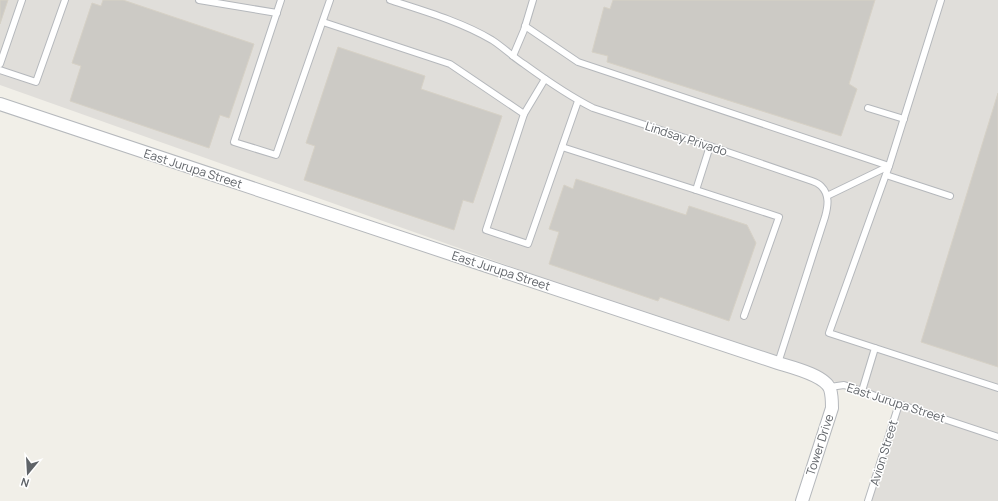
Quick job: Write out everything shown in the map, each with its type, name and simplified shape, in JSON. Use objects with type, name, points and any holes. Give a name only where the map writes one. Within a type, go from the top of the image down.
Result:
[{"type":"street","name":"East Jurupa Street","points":[[0,104],[808,372],[820,378],[830,388]]},
{"type":"street","name":"Tower Drive","points":[[802,501],[832,408],[830,388]]},
{"type":"lane","points":[[0,64],[22,0]]},
{"type":"lane","points":[[0,70],[36,82],[65,0]]},
{"type":"lane","points":[[199,0],[277,13]]},
{"type":"lane","points":[[281,0],[234,142],[276,155],[330,0]]},
{"type":"lane","name":"Lindsay Privado","points":[[390,0],[443,18],[475,31],[493,41],[578,101],[593,108],[812,181],[821,186],[827,196]]},
{"type":"lane","points":[[513,56],[525,26],[533,0]]},
{"type":"lane","points":[[941,0],[886,175],[829,333],[998,388]]},
{"type":"lane","points":[[323,22],[450,64],[524,114]]},
{"type":"lane","points":[[525,26],[578,62],[889,166]]},
{"type":"lane","points":[[545,79],[524,114],[486,230],[528,244],[578,101]]},
{"type":"lane","points":[[868,108],[904,119]]},
{"type":"lane","points":[[696,190],[710,146]]},
{"type":"lane","points":[[562,147],[779,217],[744,316]]},
{"type":"lane","points":[[778,363],[825,217],[828,206],[827,196],[889,166]]},
{"type":"lane","points":[[886,175],[950,196]]},
{"type":"lane","points":[[862,391],[875,348]]},
{"type":"lane","name":"East Jurupa Street","points":[[830,388],[844,385],[998,437]]},
{"type":"lane","name":"Avion Street","points":[[868,501],[899,404]]},
{"type":"shaded area","points":[[0,0],[998,0],[998,501],[869,501],[898,404],[0,85]]},
{"type":"building","points":[[0,0],[8,0],[0,24]]},
{"type":"building","points":[[103,0],[123,0],[254,44],[229,118],[220,115],[209,148],[70,101],[81,66],[72,63],[92,3],[101,6]]},
{"type":"building","points":[[613,0],[875,0],[849,84],[857,89],[841,136],[607,62],[608,56],[592,52],[604,7],[610,9]]},
{"type":"building","points":[[338,47],[425,76],[421,89],[502,116],[473,203],[463,200],[454,230],[304,180],[315,146],[306,143]]},
{"type":"building","points":[[998,93],[998,367],[921,342]]},
{"type":"building","points":[[576,179],[686,215],[689,206],[747,225],[756,243],[729,321],[660,297],[658,301],[549,264],[559,232],[549,229],[564,185],[573,189]]}]
